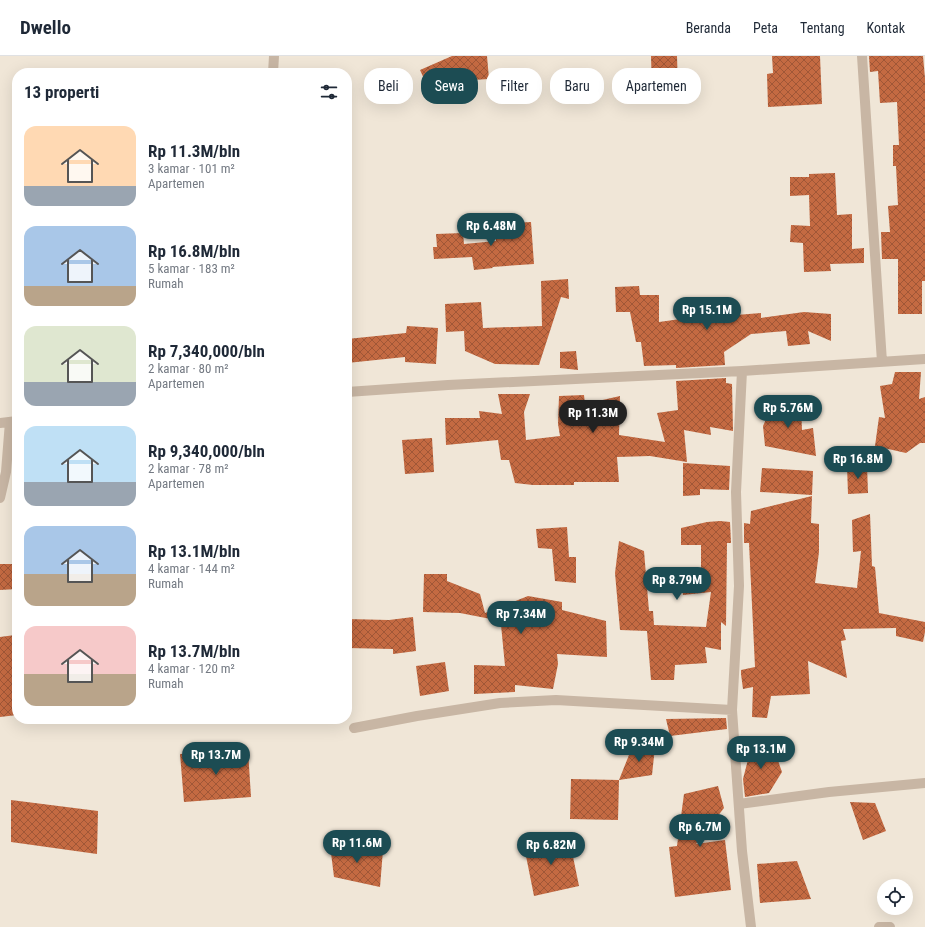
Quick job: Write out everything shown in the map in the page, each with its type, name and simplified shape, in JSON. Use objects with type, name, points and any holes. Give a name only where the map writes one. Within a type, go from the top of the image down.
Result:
[{"type":"street","points":[[273,68],[274,56]]},
{"type":"street","points":[[862,56],[882,362]]},
{"type":"street","points":[[352,392],[448,385],[742,371],[925,359]]},
{"type":"street","points":[[742,371],[736,492],[738,586],[732,710],[742,851],[751,927]]},
{"type":"street","points":[[0,498],[6,472],[9,422]]},
{"type":"street","points":[[354,728],[500,703],[549,700],[732,710]]},
{"type":"street","points":[[739,804],[829,792],[925,783]]},
{"type":"street","points":[[878,927],[890,927]]},
{"type":"building","points":[[452,56],[487,56],[488,68],[486,68],[486,79],[478,80],[478,68],[425,68]]},
{"type":"building","points":[[651,56],[677,56],[677,68],[651,68]]},
{"type":"building","points":[[772,56],[820,56],[822,104],[768,107],[767,74],[773,73]]},
{"type":"building","points":[[869,56],[923,56],[925,78],[925,281],[922,281],[922,314],[898,314],[898,259],[882,259],[881,232],[890,232],[888,206],[898,205],[896,166],[893,166],[893,145],[899,145],[897,102],[880,103],[878,71],[870,72]]},
{"type":"building","points":[[835,173],[837,215],[852,214],[852,249],[864,248],[864,263],[830,264],[831,271],[804,272],[803,243],[790,242],[791,225],[810,226],[809,195],[790,196],[790,177],[809,177],[809,174]]},
{"type":"building","points":[[531,222],[534,264],[474,270],[472,257],[434,259],[433,247],[437,247],[436,234],[463,233],[464,244],[496,241],[495,224]]},
{"type":"building","points":[[568,279],[569,299],[561,297],[539,365],[495,364],[465,351],[464,331],[446,332],[445,304],[481,302],[483,328],[542,326],[541,281]]},
{"type":"building","points":[[639,286],[640,295],[659,295],[659,322],[724,313],[724,316],[761,313],[761,318],[804,312],[831,314],[831,341],[808,331],[810,344],[788,346],[786,331],[751,334],[724,352],[725,365],[676,368],[676,365],[644,366],[641,342],[636,342],[630,312],[616,312],[615,287]]},
{"type":"building","points":[[407,326],[438,328],[436,364],[405,362],[405,357],[352,362],[352,338],[406,333]]},
{"type":"building","points":[[576,351],[578,370],[560,368],[560,352]]},
{"type":"building","points":[[895,372],[921,372],[919,399],[925,397],[925,443],[920,443],[906,453],[875,446],[879,417],[885,418],[880,386],[892,384]]},
{"type":"building","points":[[726,378],[726,383],[732,384],[733,431],[710,427],[711,435],[684,430],[687,462],[650,456],[617,457],[619,482],[574,482],[574,485],[533,485],[515,483],[509,460],[501,460],[498,440],[446,445],[445,418],[480,418],[479,411],[502,414],[498,394],[530,394],[524,412],[526,440],[560,436],[558,424],[559,396],[584,395],[585,404],[620,396],[619,435],[665,442],[657,413],[678,410],[676,381]]},
{"type":"building","points":[[776,397],[801,407],[802,430],[813,428],[816,456],[765,446],[763,426]]},
{"type":"building","points":[[432,438],[434,472],[405,474],[402,440]]},
{"type":"building","points":[[683,463],[730,466],[729,490],[700,489],[700,495],[683,496]]},
{"type":"building","points":[[867,465],[868,493],[848,494],[847,466]]},
{"type":"building","points":[[762,468],[813,471],[812,495],[760,492]]},
{"type":"building","points":[[812,496],[811,523],[819,524],[819,552],[815,583],[857,588],[861,551],[853,552],[852,520],[870,514],[872,566],[875,567],[879,613],[925,622],[923,642],[896,636],[896,628],[843,629],[846,640],[841,641],[847,678],[808,661],[810,694],[771,696],[767,718],[752,717],[753,687],[743,689],[741,674],[741,670],[755,667],[749,543],[744,543],[744,523],[750,524],[751,511]]},
{"type":"building","points":[[707,522],[730,522],[731,543],[727,543],[726,626],[721,622],[721,650],[705,647],[707,663],[675,665],[674,680],[651,680],[647,631],[620,630],[615,573],[619,541],[644,551],[649,611],[653,611],[654,625],[706,627],[711,592],[683,595],[682,580],[701,578],[701,545],[681,545],[681,528]]},
{"type":"building","points":[[567,527],[569,557],[576,557],[576,583],[555,581],[552,549],[538,548],[536,529]]},
{"type":"building","points":[[0,564],[12,564],[12,589],[0,590]]},
{"type":"building","points":[[424,574],[447,574],[447,581],[480,594],[485,613],[528,596],[562,602],[562,610],[606,621],[607,657],[557,654],[558,664],[553,689],[515,685],[515,692],[474,694],[474,665],[505,666],[501,625],[496,625],[496,620],[460,613],[423,612]]},
{"type":"building","points":[[413,617],[416,651],[393,654],[393,649],[352,648],[352,619],[389,620]]},
{"type":"building","points":[[12,635],[12,716],[0,717],[0,637]]},
{"type":"building","points":[[445,662],[449,691],[420,696],[416,666]]},
{"type":"building","points":[[726,718],[727,729],[670,736],[666,719]]},
{"type":"building","points":[[771,741],[782,772],[769,793],[745,797],[743,779],[751,748]]},
{"type":"building","points":[[633,745],[655,747],[652,775],[619,780]]},
{"type":"building","points":[[248,750],[251,797],[184,802],[180,754]]},
{"type":"building","points":[[571,779],[619,780],[618,820],[570,819]]},
{"type":"building","points":[[718,786],[724,808],[696,844],[725,840],[731,890],[675,897],[669,847],[677,846],[684,794]]},
{"type":"building","points":[[11,800],[98,811],[97,854],[11,842]]},
{"type":"building","points":[[850,802],[875,803],[886,831],[863,840]]},
{"type":"building","points":[[569,837],[579,886],[534,896],[524,846]]},
{"type":"building","points":[[330,845],[383,850],[380,887],[334,877]]},
{"type":"building","points":[[797,861],[811,899],[760,903],[757,864]]}]
